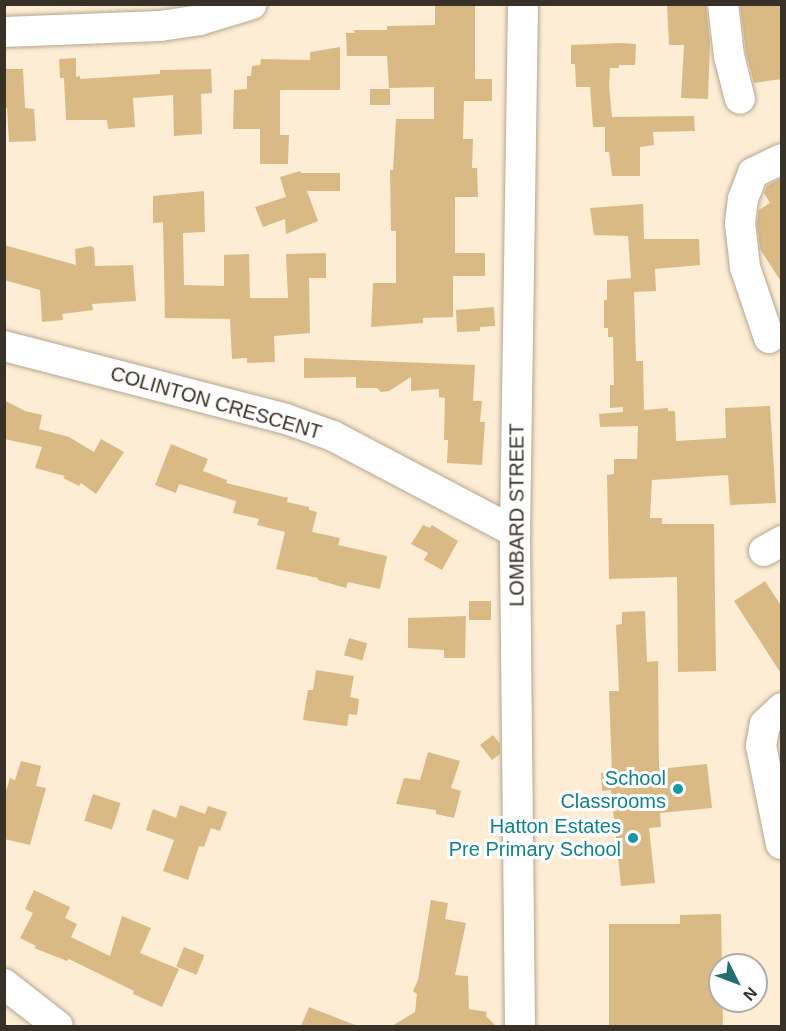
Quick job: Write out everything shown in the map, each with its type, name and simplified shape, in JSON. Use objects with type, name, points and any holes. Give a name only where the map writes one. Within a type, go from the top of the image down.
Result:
[{"type":"street","points":[[4,32],[160,26],[200,20],[252,4]]},
{"type":"street","name":"LOMBARD STREET","points":[[520,1026],[515,532],[523,4]]},
{"type":"street","points":[[723,4],[729,56],[740,99]]},
{"type":"street","points":[[769,338],[745,267],[740,223],[743,199],[753,173],[782,159]]},
{"type":"street","name":"COLINTON CRESCENT","points":[[4,346],[286,419],[333,436],[515,532]]},
{"type":"street","points":[[781,844],[761,746],[765,723],[782,708]]},
{"type":"street","points":[[4,984],[58,1026]]},
{"type":"building","points":[[435,4],[475,4],[475,79],[492,79],[492,101],[464,101],[463,139],[473,139],[472,168],[477,168],[478,197],[455,197],[455,253],[485,253],[485,276],[453,276],[453,317],[423,318],[423,323],[371,327],[373,283],[396,283],[396,231],[391,231],[390,170],[393,170],[396,119],[434,119],[434,87],[389,88],[387,56],[347,56],[346,33],[355,33],[354,30],[387,30],[387,26],[435,25]]},
{"type":"building","points":[[667,4],[706,4],[710,43],[708,99],[681,98],[684,45],[669,45]]},
{"type":"building","points":[[740,4],[782,4],[782,79],[754,83],[746,53]]},
{"type":"building","points":[[636,44],[635,65],[619,65],[619,68],[610,68],[612,117],[694,116],[695,131],[653,132],[654,145],[640,147],[640,176],[612,176],[609,152],[605,152],[605,127],[593,127],[590,87],[576,87],[575,64],[571,64],[571,45]]},
{"type":"building","points":[[340,47],[340,90],[280,90],[280,135],[289,135],[288,164],[260,164],[260,129],[233,129],[234,90],[247,89],[247,76],[251,76],[252,66],[260,65],[261,59],[310,60],[310,52]]},
{"type":"building","points":[[76,58],[76,77],[80,76],[80,79],[160,74],[160,70],[211,69],[212,93],[201,94],[202,134],[174,136],[173,95],[133,98],[135,127],[108,129],[107,120],[66,120],[64,78],[60,78],[59,59]]},
{"type":"building","points":[[6,69],[23,69],[25,108],[34,109],[36,141],[9,142],[7,108],[4,107]]},
{"type":"building","points":[[370,89],[390,89],[390,105],[370,105]]},
{"type":"building","points":[[300,171],[301,173],[340,173],[340,191],[307,191],[318,221],[286,234],[285,219],[263,227],[255,207],[286,197],[280,177]]},
{"type":"building","points":[[782,178],[782,283],[760,249],[757,223],[759,210],[770,203],[764,193],[767,186]]},
{"type":"building","points":[[204,191],[205,232],[183,233],[184,285],[224,286],[224,255],[249,254],[250,298],[288,298],[286,254],[326,253],[326,278],[309,278],[310,333],[274,336],[275,362],[247,363],[247,358],[232,359],[230,319],[165,318],[163,222],[153,223],[153,196]]},
{"type":"building","points":[[643,204],[644,239],[699,239],[700,265],[655,269],[656,291],[634,292],[636,361],[643,361],[644,410],[668,408],[668,411],[675,411],[676,441],[726,438],[725,408],[770,406],[776,503],[730,505],[728,475],[652,480],[650,518],[662,518],[662,524],[714,524],[716,671],[678,672],[677,577],[609,579],[607,475],[614,474],[614,459],[637,459],[638,426],[600,427],[599,414],[623,412],[623,407],[610,408],[610,385],[614,385],[613,337],[608,337],[608,328],[604,328],[604,300],[607,300],[607,280],[631,278],[628,236],[594,235],[590,208]]},
{"type":"building","points":[[4,245],[76,265],[75,249],[91,246],[94,248],[95,266],[133,265],[136,301],[92,304],[93,310],[62,314],[63,320],[42,322],[40,290],[4,280]]},
{"type":"building","points":[[494,307],[495,326],[480,327],[480,331],[457,332],[456,310]]},
{"type":"building","points":[[304,358],[475,365],[473,401],[482,401],[480,422],[485,422],[482,465],[447,463],[448,440],[444,440],[445,398],[439,397],[439,389],[411,391],[411,377],[389,391],[381,392],[377,388],[356,388],[356,377],[304,378]]},
{"type":"building","points":[[4,400],[25,411],[42,415],[39,429],[69,437],[94,452],[101,439],[124,452],[96,494],[81,483],[79,486],[63,478],[65,476],[35,468],[42,447],[4,439]]},
{"type":"building","points":[[171,444],[208,459],[203,471],[227,480],[226,483],[288,498],[287,502],[309,507],[309,510],[317,512],[312,532],[340,538],[338,545],[387,556],[380,589],[348,582],[346,588],[318,580],[318,578],[276,569],[285,532],[257,525],[259,519],[233,513],[236,501],[179,484],[176,493],[155,485]]},
{"type":"building","points":[[423,525],[430,528],[432,525],[458,541],[442,570],[424,560],[428,553],[411,544]]},
{"type":"building","points":[[765,581],[782,607],[782,675],[734,601]]},
{"type":"building","points":[[469,601],[491,601],[491,620],[469,620]]},
{"type":"building","points":[[645,611],[647,662],[658,661],[659,769],[707,764],[712,808],[660,813],[661,827],[649,828],[655,883],[621,886],[611,790],[602,791],[601,773],[612,772],[609,691],[619,691],[616,625],[622,624],[622,612]]},
{"type":"building","points":[[466,616],[465,658],[444,658],[444,650],[408,648],[408,618]]},
{"type":"building","points":[[349,638],[367,643],[362,661],[344,655]]},
{"type":"building","points":[[316,670],[354,676],[350,697],[359,699],[357,715],[349,714],[347,726],[303,720],[308,690],[313,690]]},
{"type":"building","points":[[493,735],[500,744],[500,754],[492,760],[480,745]]},
{"type":"building","points":[[428,752],[460,761],[451,788],[461,791],[454,818],[436,814],[436,810],[396,804],[404,778],[420,780]]},
{"type":"building","points":[[21,761],[41,766],[36,786],[46,788],[30,845],[4,839],[4,797],[10,778],[15,780]]},
{"type":"building","points":[[93,794],[121,803],[112,830],[84,821]]},
{"type":"building","points":[[180,805],[205,814],[208,806],[227,812],[220,831],[211,828],[204,847],[199,846],[188,880],[163,871],[174,840],[146,830],[153,809],[176,818]]},
{"type":"building","points":[[34,890],[70,907],[65,918],[77,924],[71,937],[110,956],[122,916],[151,928],[140,953],[179,969],[162,1007],[69,959],[67,961],[34,948],[36,946],[20,938],[33,913],[25,909]]},
{"type":"building","points":[[431,900],[448,903],[445,919],[466,923],[455,975],[468,976],[469,1009],[487,1012],[486,1016],[496,1026],[392,1026],[415,1012],[417,994],[413,991],[418,980]]},
{"type":"building","points":[[721,914],[722,953],[708,953],[708,1013],[723,1013],[723,1026],[609,1026],[609,924],[680,924],[680,915]]},
{"type":"building","points":[[184,947],[204,955],[197,975],[176,966]]},
{"type":"building","points":[[309,1007],[355,1025],[301,1026]]},
{"type":"place","name":"School Classrooms","points":[[678,789]]},
{"type":"place","name":"Hatton Estates Pre Primary School","points":[[633,838]]}]
